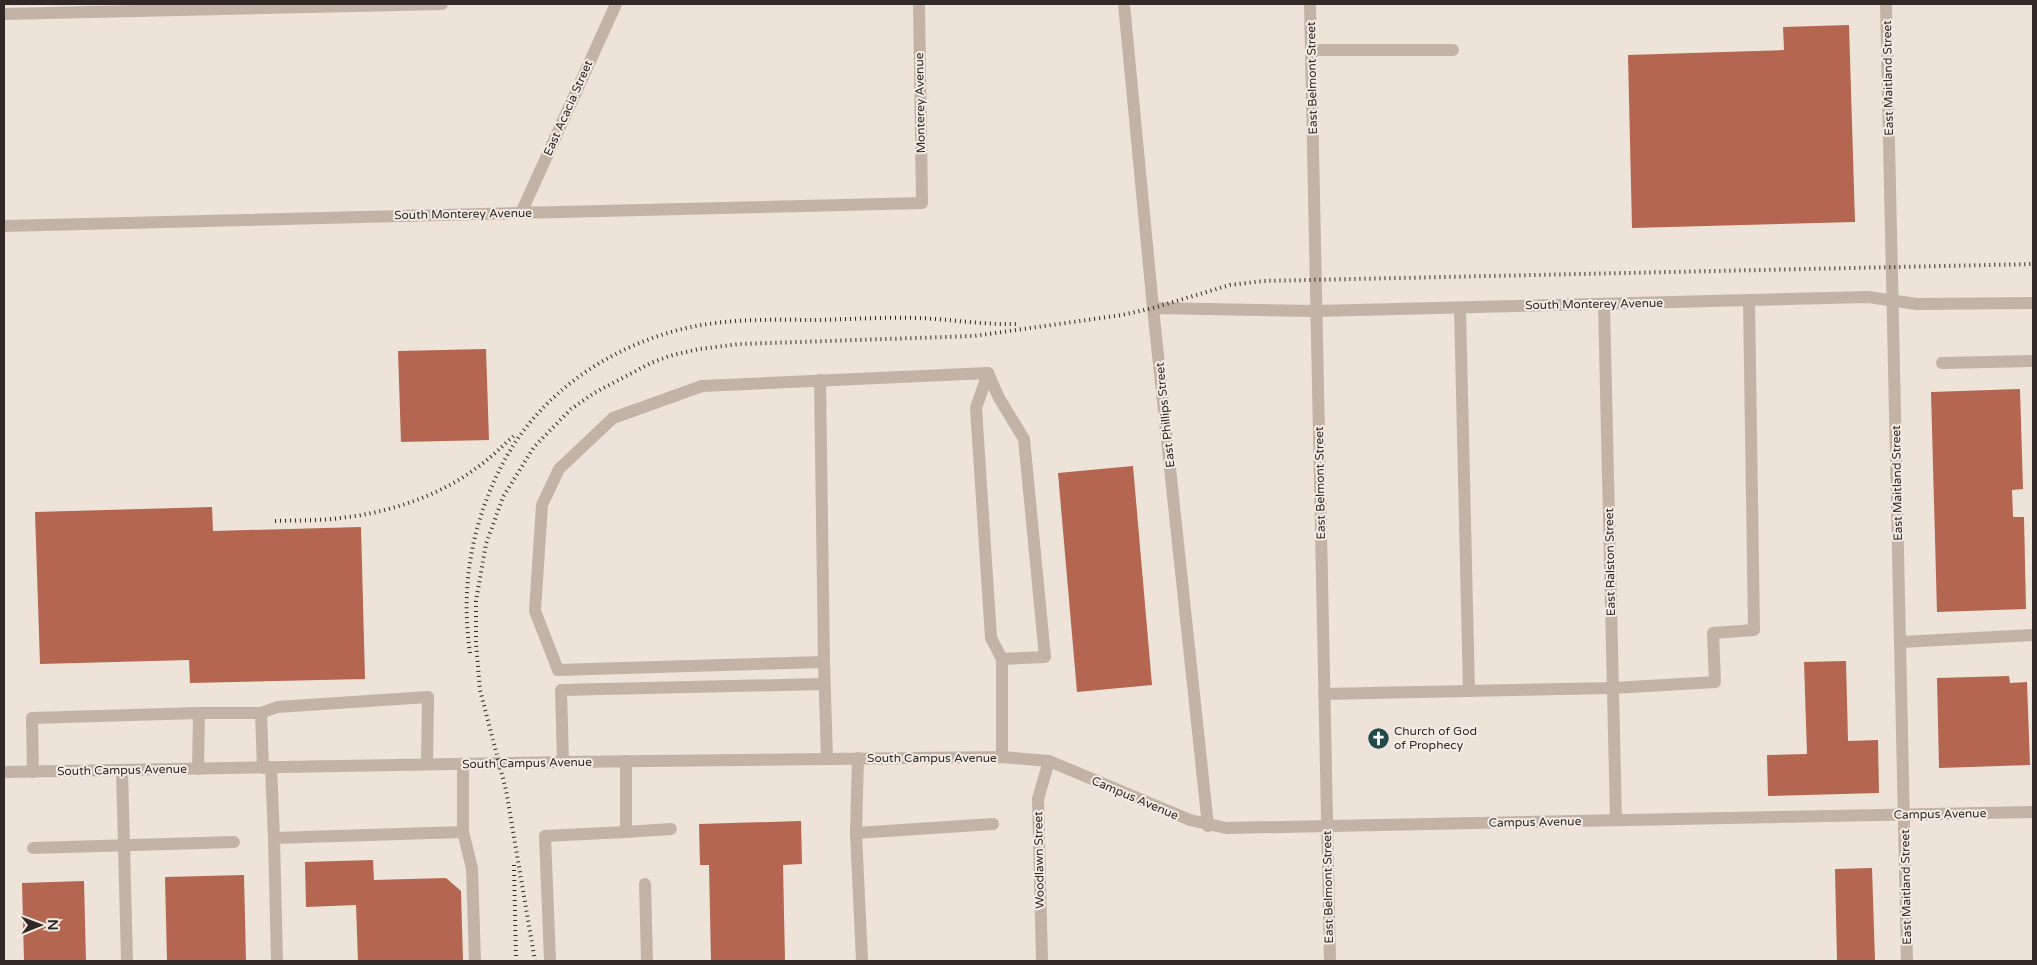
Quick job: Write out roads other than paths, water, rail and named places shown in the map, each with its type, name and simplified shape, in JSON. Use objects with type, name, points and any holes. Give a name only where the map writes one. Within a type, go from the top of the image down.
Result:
[{"type":"street","points":[[4,14],[442,4]]},
{"type":"street","name":"East Acacia Street","points":[[521,213],[616,4]]},
{"type":"street","name":"Monterey Avenue","points":[[919,4],[922,203]]},
{"type":"street","name":"East Phillips Street","points":[[1124,4],[1153,308],[1208,826]]},
{"type":"street","name":"East Belmont Street","points":[[1310,4],[1330,961]]},
{"type":"street","name":"East Maitland Street","points":[[1886,4],[1907,961]]},
{"type":"street","points":[[1311,50],[1453,50]]},
{"type":"street","name":"South Monterey Avenue","points":[[4,226],[922,203]]},
{"type":"street","name":"South Monterey Avenue","points":[[1153,308],[1316,311],[1868,297],[1917,304],[2033,303]]},
{"type":"street","points":[[1324,694],[1613,688],[1715,682],[1713,634],[1754,630],[1749,300]]},
{"type":"street","name":"East Ralston Street","points":[[1604,304],[1616,820]]},
{"type":"street","points":[[1460,308],[1469,691]]},
{"type":"street","points":[[1942,363],[2033,361]]},
{"type":"street","points":[[563,762],[561,690],[558,670],[535,610],[542,505],[559,470],[613,418],[702,386],[988,373]]},
{"type":"street","points":[[988,373],[999,398],[1024,439],[1045,657],[1002,660]]},
{"type":"street","points":[[988,373],[976,408],[991,638],[1002,660],[1002,757]]},
{"type":"street","points":[[820,380],[824,684],[827,759]]},
{"type":"street","points":[[1901,642],[2033,635]]},
{"type":"street","points":[[558,670],[824,662]]},
{"type":"street","points":[[561,690],[824,684]]},
{"type":"street","points":[[33,772],[32,718],[261,712],[277,707],[428,697],[428,764]]},
{"type":"street","points":[[261,712],[274,838],[277,961]]},
{"type":"street","points":[[198,769],[199,713]]},
{"type":"street","name":"South Campus Avenue","points":[[4,772],[858,758],[1002,757],[1049,761]]},
{"type":"street","points":[[858,758],[856,832],[862,961]]},
{"type":"street","points":[[626,761],[626,832]]},
{"type":"street","name":"Campus Avenue","points":[[1049,761],[1190,820],[1208,826],[1226,828],[2033,812]]},
{"type":"street","name":"Woodlawn Street","points":[[1042,961],[1038,799],[1049,761]]},
{"type":"street","points":[[462,764],[463,832],[472,868],[475,961]]},
{"type":"street","points":[[122,770],[127,961]]},
{"type":"street","points":[[856,832],[993,824]]},
{"type":"street","points":[[550,961],[545,836],[671,829]]},
{"type":"street","points":[[274,838],[463,832]]},
{"type":"street","points":[[33,848],[234,842]]},
{"type":"street","points":[[646,884],[647,961]]},
{"type":"railway","points":[[535,961],[506,790],[480,690],[476,643],[476,601],[486,544],[503,497],[534,447],[571,409],[594,393],[651,363],[669,356],[699,349],[740,344],[974,336],[1122,315],[1153,308],[1230,285],[1263,281],[2033,264]]},
{"type":"railway","points":[[470,653],[467,630],[467,584],[470,562],[480,518],[497,475],[512,447],[552,399],[576,378],[603,361],[660,335],[691,327],[723,322],[905,318],[1016,324]]},
{"type":"railway","points":[[275,521],[324,520],[358,516],[411,502],[460,479],[486,461],[516,434]]},
{"type":"railway","points":[[514,865],[516,961]]},
{"type":"place","name":"Church of God of Prophecy","points":[[1378,738]]}]
